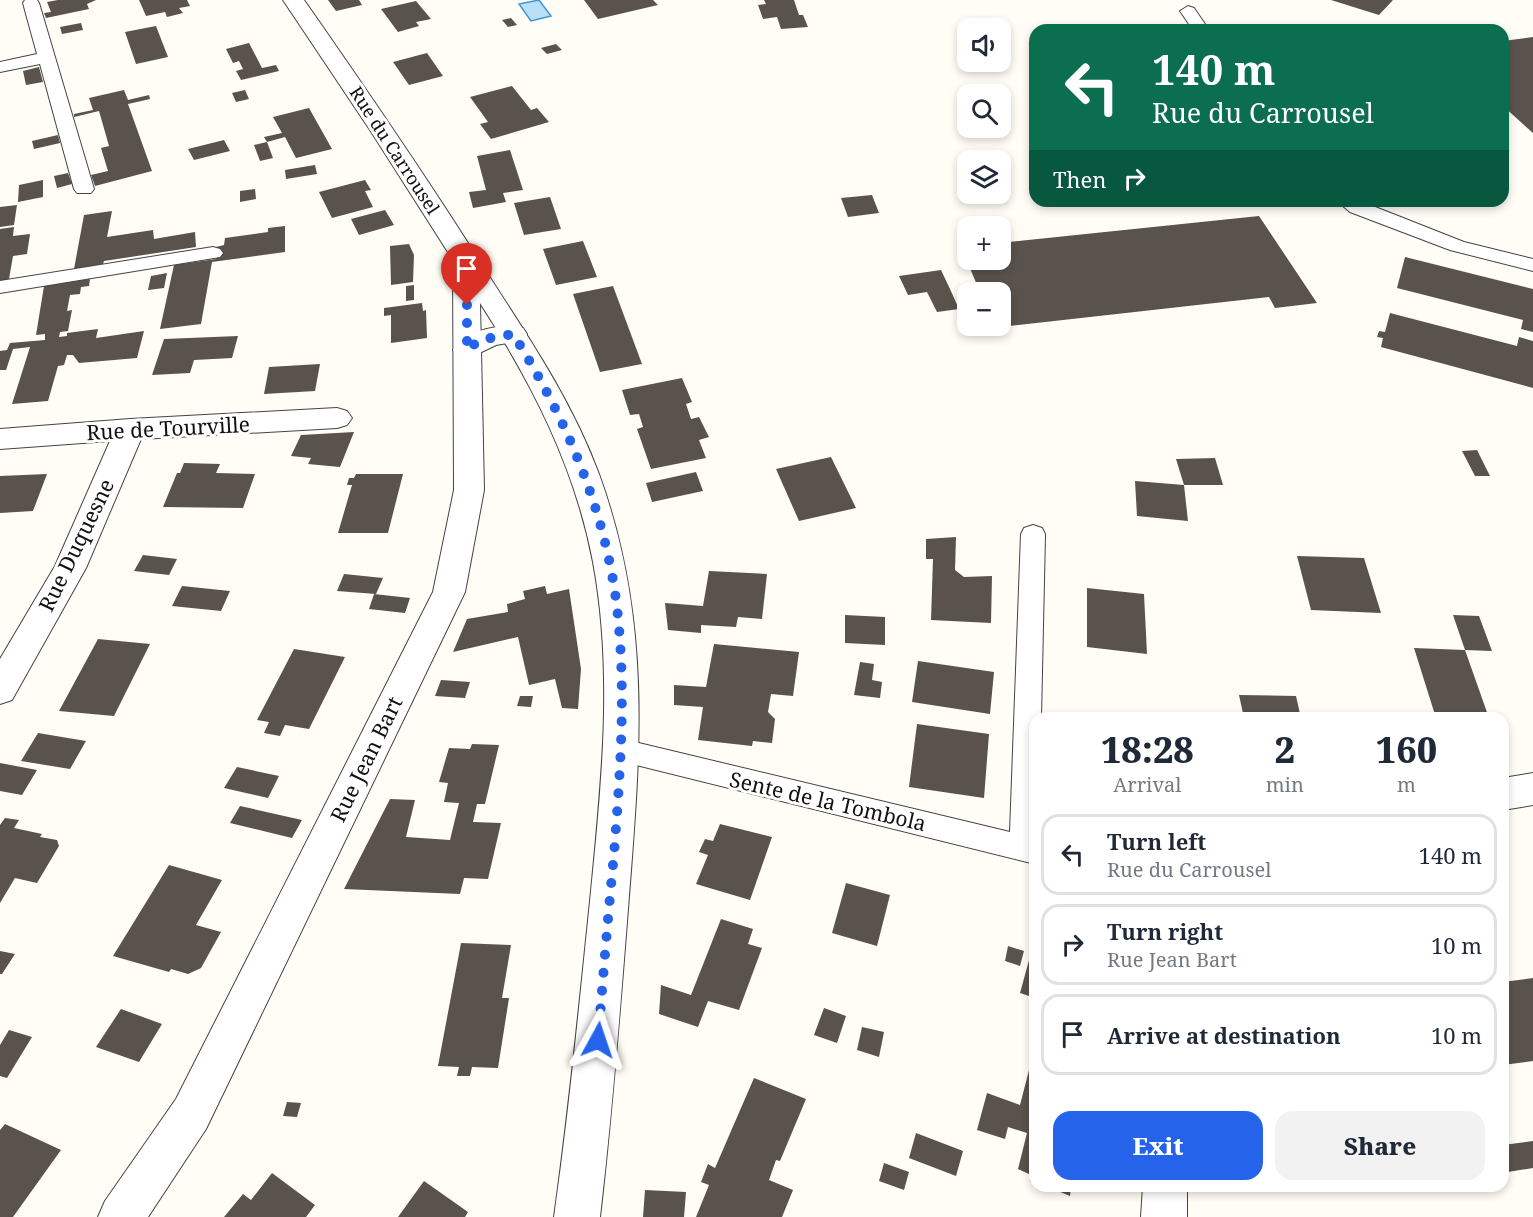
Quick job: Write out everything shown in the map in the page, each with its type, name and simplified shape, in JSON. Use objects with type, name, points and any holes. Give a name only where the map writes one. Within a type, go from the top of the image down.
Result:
[{"type":"street","name":"Rue du Carrousel","points":[[293,0],[360,98],[513,334],[558,412],[598,516],[618,616],[622,751],[592,1108],[577,1217]]},
{"type":"street","name":"Rue Jean Bart","points":[[122,1217],[191,1114],[449,592],[469,490],[466,260]]},
{"type":"street","points":[[467,350],[480,340],[513,334]]},
{"type":"street","name":"Rue de Tourville","points":[[0,440],[130,429],[337,418]]},
{"type":"street","name":"Rue Duquesne","points":[[0,690],[70,568],[130,429]]},
{"type":"street","points":[[1509,793],[1533,789]]},
{"type":"street","points":[[1164,1217],[1165,1192]]},
{"type":"lane","points":[[31,3],[84,189]]},
{"type":"lane","points":[[1188,11],[1197,24]]},
{"type":"lane","points":[[0,67],[47,57]]},
{"type":"lane","points":[[1357,207],[1457,246],[1533,265]]},
{"type":"lane","points":[[0,287],[213,253]]},
{"type":"lane","points":[[1031,712],[1033,534]]},
{"type":"lane","name":"Sente de la Tombola","points":[[622,751],[1029,849]]},
{"type":"water","points":[[539,0],[551,16],[531,21],[519,4]]},
{"type":"building","points":[[96,0],[87,4],[89,9],[46,18],[44,13],[51,12],[47,2]]},
{"type":"building","points":[[139,0],[187,0],[190,6],[179,8],[183,13],[167,17],[165,12],[146,16]]},
{"type":"building","points":[[328,0],[359,0],[362,5],[336,11]]},
{"type":"building","points":[[584,0],[653,0],[658,5],[598,19]]},
{"type":"building","points":[[764,0],[794,0],[799,15],[803,15],[808,27],[781,29],[777,17],[763,19],[758,5],[766,4]]},
{"type":"building","points":[[1331,0],[1393,0],[1379,15]]},
{"type":"building","points":[[416,1],[431,19],[416,22],[419,26],[398,32],[381,9]]},
{"type":"building","points":[[511,18],[517,25],[508,27],[502,20]]},
{"type":"building","points":[[81,23],[83,30],[62,34],[60,27]]},
{"type":"building","points":[[156,26],[168,57],[136,64],[125,32]]},
{"type":"building","points":[[1533,37],[1533,133],[1509,111],[1509,40]]},
{"type":"building","points":[[249,43],[262,68],[276,65],[279,71],[241,80],[236,71],[243,69],[239,61],[233,63],[226,49]]},
{"type":"building","points":[[556,44],[562,50],[547,54],[541,48]]},
{"type":"building","points":[[427,53],[443,76],[409,85],[393,62]]},
{"type":"building","points":[[39,67],[43,82],[26,85],[23,71]]},
{"type":"building","points":[[512,86],[531,110],[537,108],[549,122],[491,139],[480,124],[488,122],[470,97]]},
{"type":"building","points":[[124,90],[128,100],[149,95],[150,99],[128,104],[152,171],[95,186],[91,175],[108,171],[101,148],[109,146],[99,111],[74,117],[74,114],[93,110],[89,98]]},
{"type":"building","points":[[245,90],[249,99],[236,102],[232,93]]},
{"type":"building","points":[[309,108],[332,149],[296,158],[285,137],[267,142],[264,137],[282,133],[273,117]]},
{"type":"building","points":[[58,135],[60,143],[34,149],[32,141]]},
{"type":"building","points":[[224,140],[230,151],[194,160],[188,149]]},
{"type":"building","points":[[267,142],[273,158],[260,161],[254,145]]},
{"type":"building","points":[[510,150],[523,190],[503,193],[506,202],[473,208],[469,192],[486,190],[477,156]]},
{"type":"building","points":[[315,165],[317,174],[286,179],[285,170]]},
{"type":"building","points":[[68,173],[72,184],[57,188],[54,176]]},
{"type":"building","points":[[43,180],[43,197],[18,202],[19,185]]},
{"type":"building","points":[[365,180],[371,190],[365,191],[373,207],[332,218],[319,192]]},
{"type":"building","points":[[255,189],[256,199],[240,202],[240,191]]},
{"type":"building","points":[[872,195],[879,213],[848,217],[841,198]]},
{"type":"building","points":[[550,197],[561,229],[524,235],[514,203]]},
{"type":"building","points":[[17,205],[14,225],[0,227],[0,207]]},
{"type":"building","points":[[385,210],[394,225],[359,235],[351,219]]},
{"type":"building","points":[[112,211],[107,237],[153,230],[154,239],[195,232],[196,247],[104,261],[103,264],[74,269],[84,215]]},
{"type":"building","points":[[1259,216],[1317,303],[1275,308],[1269,297],[1011,326],[1011,282],[976,282],[971,270],[1011,270],[1011,242]]},
{"type":"building","points":[[285,226],[285,252],[212,262],[201,324],[160,329],[174,265],[216,259],[216,247],[224,245],[225,238],[268,232],[268,228]]},
{"type":"building","points":[[14,227],[13,236],[30,234],[27,254],[13,256],[9,279],[0,281],[0,229]]},
{"type":"building","points":[[583,241],[597,277],[556,285],[543,249]]},
{"type":"building","points":[[409,244],[414,255],[413,282],[391,285],[390,246]]},
{"type":"building","points":[[1405,257],[1533,289],[1533,332],[1521,329],[1523,320],[1397,288]]},
{"type":"building","points":[[941,270],[957,309],[937,312],[927,292],[908,295],[899,276]]},
{"type":"building","points":[[167,273],[164,288],[148,290],[151,276]]},
{"type":"building","points":[[90,279],[89,286],[81,287],[80,294],[70,295],[67,311],[72,310],[68,331],[60,332],[59,337],[67,336],[67,333],[98,329],[96,338],[144,331],[137,358],[79,363],[73,355],[67,355],[64,365],[58,366],[48,401],[12,404],[30,347],[13,349],[6,370],[0,370],[0,351],[7,350],[10,343],[45,340],[45,334],[36,335],[44,286]]},
{"type":"building","points":[[414,285],[414,300],[406,301],[406,286]]},
{"type":"building","points":[[613,286],[642,364],[600,372],[573,294]]},
{"type":"building","points":[[422,303],[423,311],[426,310],[427,338],[391,343],[391,315],[384,316],[384,308]]},
{"type":"building","points":[[1390,313],[1517,346],[1519,337],[1533,341],[1533,388],[1381,347],[1383,338],[1377,337],[1379,331],[1385,332]]},
{"type":"building","points":[[238,336],[232,358],[194,360],[190,373],[152,375],[164,339]]},
{"type":"building","points":[[320,364],[315,391],[264,394],[269,367]]},
{"type":"building","points":[[682,378],[692,402],[686,404],[691,419],[699,417],[709,437],[699,440],[706,458],[651,469],[637,429],[643,427],[639,414],[630,415],[622,390]]},
{"type":"building","points":[[354,432],[340,467],[308,464],[311,458],[291,456],[301,435]]},
{"type":"building","points":[[1477,450],[1490,476],[1475,476],[1462,451]]},
{"type":"building","points":[[831,457],[856,508],[799,521],[776,469]]},
{"type":"building","points":[[1215,458],[1223,485],[1184,485],[1176,459]]},
{"type":"building","points":[[184,463],[220,464],[216,473],[255,474],[243,508],[163,507],[177,473],[180,473]]},
{"type":"building","points":[[696,472],[703,491],[652,502],[646,483]]},
{"type":"building","points":[[47,474],[33,511],[0,513],[0,476]]},
{"type":"building","points":[[356,474],[403,474],[388,533],[338,533],[352,485],[347,485],[349,478],[354,478]]},
{"type":"building","points":[[1135,481],[1184,485],[1188,521],[1137,516]]},
{"type":"building","points":[[956,537],[955,570],[964,577],[992,576],[991,623],[931,620],[933,559],[926,559],[926,539]]},
{"type":"building","points":[[143,555],[177,559],[169,575],[134,571]]},
{"type":"building","points":[[1297,556],[1364,558],[1381,613],[1311,610]]},
{"type":"building","points":[[709,571],[767,574],[762,619],[738,617],[736,627],[701,625],[701,633],[668,630],[665,603],[703,606]]},
{"type":"building","points":[[344,574],[383,578],[376,594],[337,591]]},
{"type":"building","points":[[182,586],[230,591],[221,611],[172,606]]},
{"type":"building","points":[[545,586],[547,594],[569,589],[581,669],[578,709],[562,708],[555,679],[529,685],[518,637],[453,652],[467,619],[508,612],[507,604],[525,599],[523,591]]},
{"type":"building","points":[[1087,588],[1144,594],[1147,654],[1087,647]]},
{"type":"building","points":[[374,594],[410,598],[405,613],[369,609]]},
{"type":"building","points":[[845,615],[885,617],[885,645],[845,643]]},
{"type":"building","points":[[1453,615],[1479,616],[1492,651],[1465,650]]},
{"type":"building","points":[[98,639],[150,644],[114,716],[59,711]]},
{"type":"building","points":[[714,644],[799,652],[793,696],[771,694],[768,712],[775,719],[772,743],[753,741],[752,746],[698,740],[703,707],[674,705],[674,685],[706,687]]},
{"type":"building","points":[[1414,648],[1465,650],[1487,712],[1434,712]]},
{"type":"building","points":[[294,649],[345,657],[309,729],[285,725],[280,736],[264,733],[269,722],[257,720]]},
{"type":"building","points":[[918,661],[994,672],[990,714],[912,702]]},
{"type":"building","points":[[860,662],[874,664],[872,680],[882,682],[880,698],[854,695]]},
{"type":"building","points":[[441,680],[470,682],[465,698],[435,696]]},
{"type":"building","points":[[1239,695],[1296,696],[1300,712],[1243,712]]},
{"type":"building","points":[[520,696],[533,696],[531,707],[517,706]]},
{"type":"building","points":[[917,724],[989,734],[984,798],[909,787]]},
{"type":"building","points":[[38,733],[86,741],[70,769],[21,761]]},
{"type":"building","points":[[472,744],[499,745],[485,804],[477,804],[473,822],[501,823],[488,879],[464,878],[460,894],[344,889],[390,799],[415,800],[406,837],[450,840],[459,803],[444,802],[448,783],[439,782],[449,748],[470,749]]},
{"type":"building","points":[[0,763],[37,770],[22,795],[0,791]]},
{"type":"building","points":[[237,767],[279,776],[268,798],[224,788]]},
{"type":"building","points":[[240,806],[302,820],[292,838],[230,823]]},
{"type":"building","points":[[5,818],[19,820],[14,828],[57,840],[59,846],[37,883],[15,878],[0,903],[0,825]]},
{"type":"building","points":[[720,824],[772,837],[750,900],[696,884],[708,855],[699,852],[705,839],[713,841]]},
{"type":"building","points":[[169,865],[222,880],[196,925],[221,932],[201,968],[188,974],[171,969],[169,972],[113,956]]},
{"type":"building","points":[[846,883],[890,895],[877,946],[832,933]]},
{"type":"building","points":[[721,919],[753,929],[748,944],[762,948],[739,1010],[708,1001],[698,1027],[659,1014],[661,985],[691,995]]},
{"type":"building","points":[[461,943],[511,945],[502,998],[509,998],[498,1068],[472,1067],[470,1076],[457,1076],[459,1067],[438,1066]]},
{"type":"building","points":[[1008,946],[1024,951],[1020,966],[1005,961]]},
{"type":"building","points":[[0,951],[15,954],[2,974],[0,974]]},
{"type":"building","points":[[1029,960],[1029,996],[1020,993]]},
{"type":"building","points":[[1533,978],[1533,1061],[1509,1064],[1509,981]]},
{"type":"building","points":[[824,1008],[846,1016],[837,1043],[814,1035]]},
{"type":"building","points":[[121,1009],[162,1024],[139,1062],[96,1047]]},
{"type":"building","points":[[862,1027],[884,1032],[879,1057],[857,1050]]},
{"type":"building","points":[[9,1030],[32,1037],[7,1078],[0,1076],[0,1045]]},
{"type":"building","points":[[1029,1070],[1029,1174],[1018,1169],[1027,1133],[1008,1127],[1005,1139],[977,1130],[987,1093],[1020,1105]]},
{"type":"building","points":[[754,1078],[806,1099],[780,1161],[776,1160],[769,1180],[793,1190],[782,1217],[696,1217],[709,1185],[701,1182],[708,1164],[715,1168]]},
{"type":"building","points":[[287,1102],[301,1103],[297,1117],[283,1116]]},
{"type":"building","points":[[5,1124],[61,1150],[13,1217],[0,1217],[0,1130]]},
{"type":"building","points":[[916,1133],[963,1151],[956,1176],[909,1158]]},
{"type":"building","points":[[1533,1141],[1533,1168],[1509,1172],[1509,1144]]},
{"type":"building","points":[[884,1163],[909,1172],[904,1190],[879,1181]]},
{"type":"building","points":[[272,1173],[315,1205],[306,1217],[224,1217],[243,1194],[251,1200]]},
{"type":"building","points":[[424,1181],[468,1212],[465,1217],[398,1217]]},
{"type":"building","points":[[645,1190],[686,1192],[684,1217],[643,1217]]},
{"type":"route","points":[[467,305],[467,350],[480,340],[491,336],[513,334],[525,353],[558,412],[598,516],[607,554],[618,616],[622,751],[598,1040]]}]
